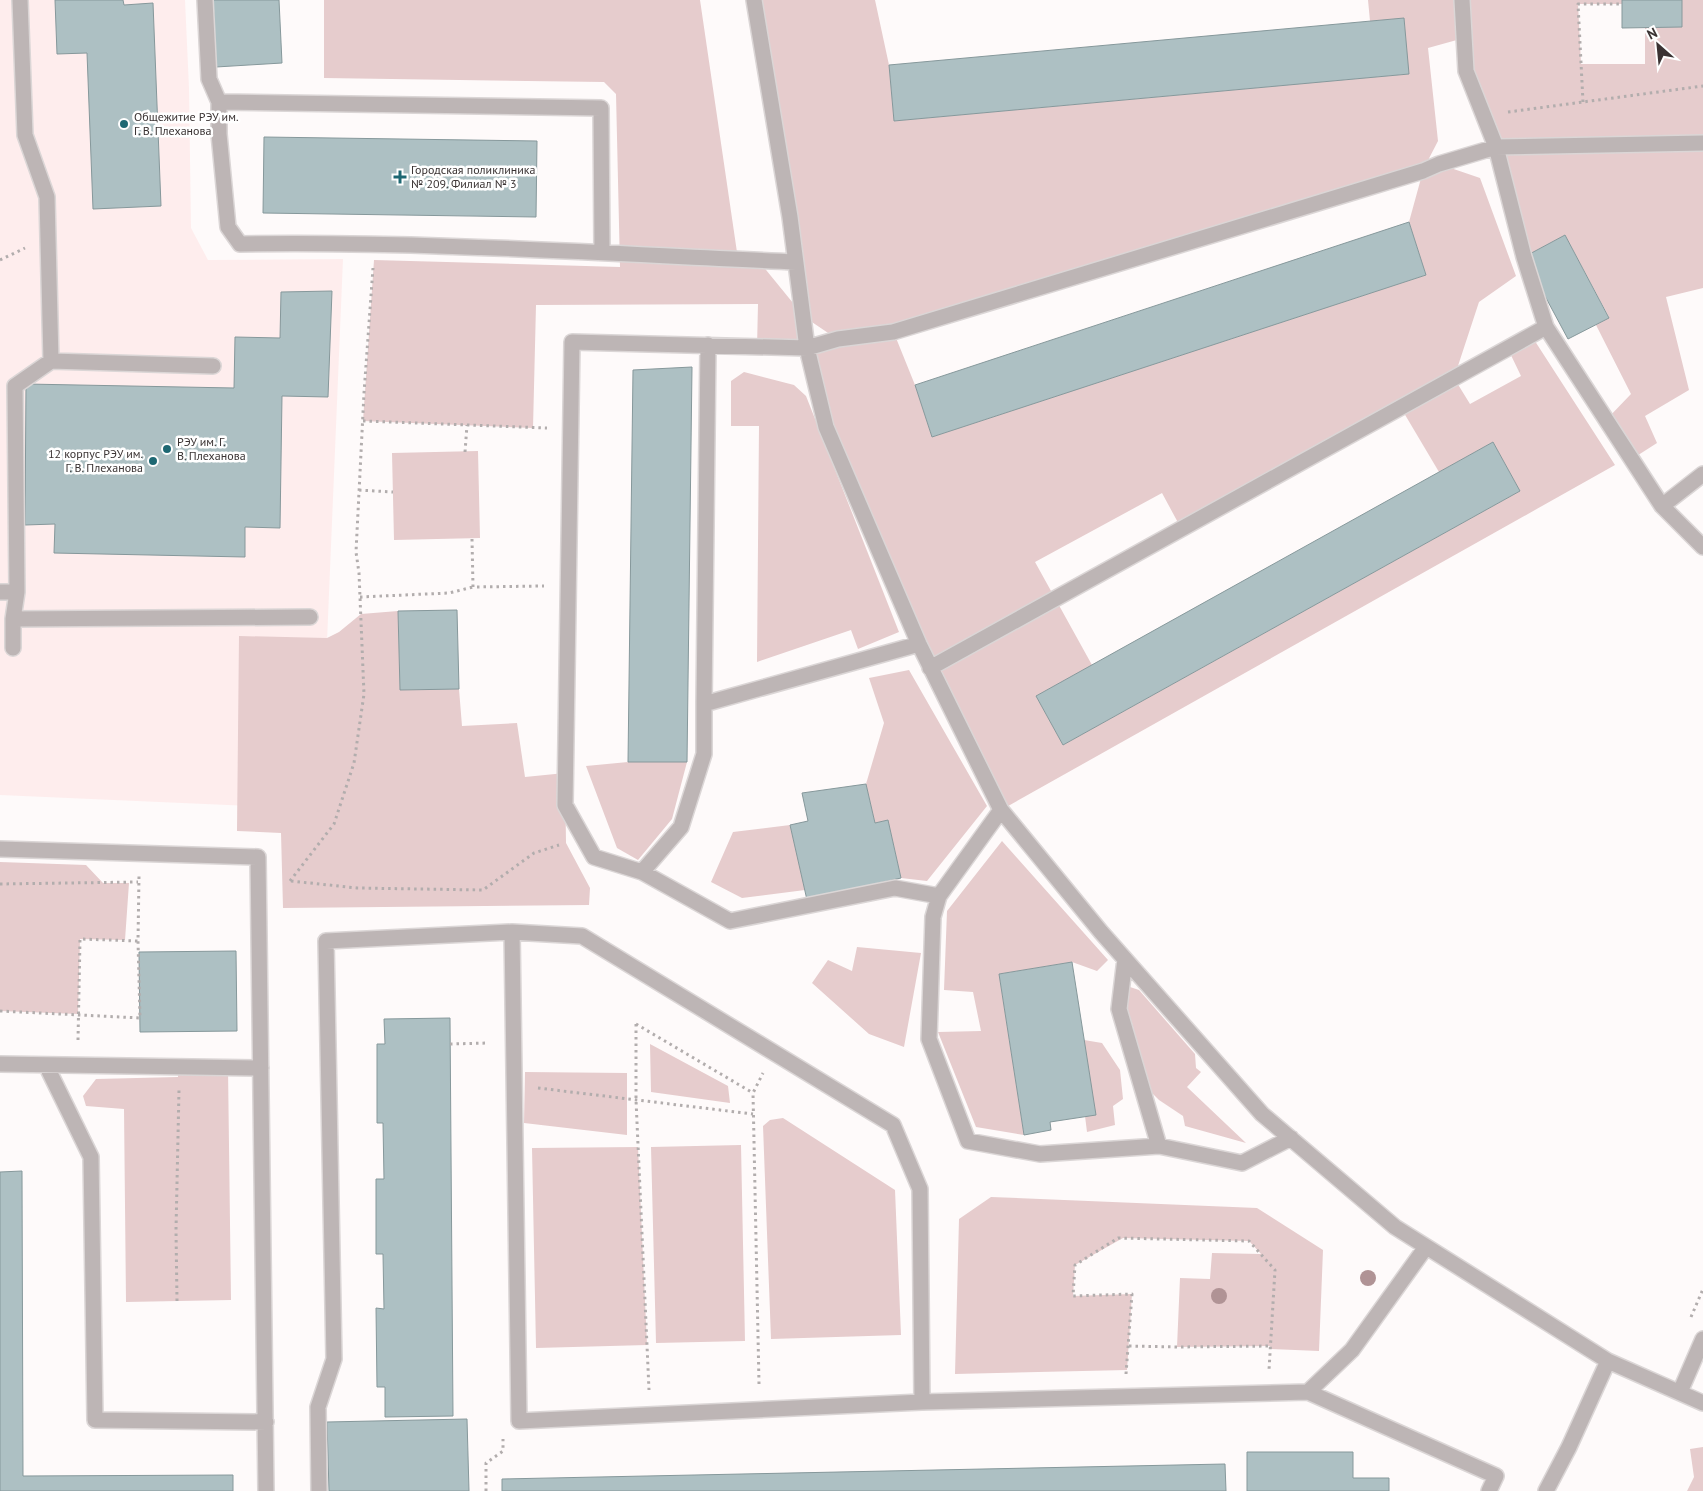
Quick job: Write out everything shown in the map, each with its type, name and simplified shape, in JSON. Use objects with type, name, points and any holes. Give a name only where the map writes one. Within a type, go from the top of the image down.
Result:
[{"type":"lane","points":[[20,0],[25,135],[47,197],[51,361]]},
{"type":"lane","points":[[205,0],[209,79],[219,102],[219,134],[228,227],[240,244],[375,244],[796,262]]},
{"type":"lane","points":[[755,0],[790,216],[807,348],[826,427],[919,644],[1001,810],[1125,959],[1262,1114],[1394,1228],[1608,1361],[1703,1402]]},
{"type":"lane","points":[[1462,0],[1466,71],[1496,147],[1524,256],[1546,327],[1662,506],[1703,547]]},
{"type":"lane","points":[[219,102],[601,108],[602,253]]},
{"type":"lane","points":[[939,896],[895,888],[730,921],[642,872],[594,857],[564,804],[572,342],[807,348],[838,339],[893,332],[1423,171],[1439,164],[1496,147],[1703,143]]},
{"type":"lane","points":[[930,668],[1546,327]]},
{"type":"lane","points":[[642,872],[681,827],[704,754],[708,345]]},
{"type":"lane","points":[[13,648],[13,619],[17,592],[15,386],[51,361],[213,366]]},
{"type":"lane","points":[[1662,506],[1703,474]]},
{"type":"lane","points":[[0,592],[17,592]]},
{"type":"lane","points":[[13,619],[310,617]]},
{"type":"lane","points":[[704,704],[919,644]]},
{"type":"lane","points":[[1001,810],[939,896],[933,917],[929,1039],[968,1141],[1040,1154],[1159,1146],[1242,1163],[1291,1138]]},
{"type":"lane","points":[[0,849],[258,857],[266,1491]]},
{"type":"lane","points":[[512,932],[519,1421],[922,1402],[1308,1392],[1496,1476],[1488,1491]]},
{"type":"lane","points":[[319,1491],[318,1407],[334,1359],[326,941],[512,932],[582,936],[893,1125],[920,1189],[922,1402]]},
{"type":"lane","points":[[1125,959],[1119,1008],[1159,1146]]},
{"type":"lane","points":[[0,1064],[261,1068]]},
{"type":"lane","points":[[46,1065],[91,1157],[95,1420],[266,1422]]},
{"type":"lane","points":[[1308,1392],[1352,1350],[1426,1247]]},
{"type":"lane","points":[[1680,1392],[1703,1339]]},
{"type":"lane","points":[[1546,1491],[1569,1447],[1608,1361]]},
{"type":"path","points":[[1583,102],[1578,2],[1622,4]]},
{"type":"path","points":[[1484,115],[1703,86]]},
{"type":"path","points":[[375,244],[356,552],[364,694],[354,763],[334,824],[290,881],[357,888],[483,890],[534,854],[583,838]]},
{"type":"path","points":[[363,421],[571,429]]},
{"type":"path","points":[[465,452],[467,425]]},
{"type":"path","points":[[359,490],[393,492]]},
{"type":"path","points":[[472,539],[473,587]]},
{"type":"path","points":[[360,597],[449,593],[473,587],[568,586]]},
{"type":"path","points":[[0,1011],[140,1018],[138,941],[139,853]]},
{"type":"path","points":[[0,884],[138,882]]},
{"type":"path","points":[[77,1065],[80,939],[138,941]]},
{"type":"path","points":[[649,1391],[636,1100],[636,1024],[753,1093]]},
{"type":"path","points":[[450,1044],[514,1043]]},
{"type":"path","points":[[760,1409],[753,1093],[774,1053]]},
{"type":"path","points":[[176,1301],[180,1104],[178,1067]]},
{"type":"path","points":[[515,1086],[753,1114]]},
{"type":"path","points":[[1126,1379],[1132,1294],[1073,1296],[1075,1265],[1118,1238],[1249,1241],[1275,1270],[1269,1370]]},
{"type":"path","points":[[1129,1346],[1271,1346]]},
{"type":"shaded area","name":"РЭУ им. Г. В. Плеханова","points":[[0,0],[185,0],[189,88],[191,228],[208,260],[343,259],[320,809],[0,795]]},
{"type":"shaded area","points":[[324,0],[700,0],[738,259],[758,260],[802,314],[754,0],[875,0],[889,65],[894,121],[1408,74],[1404,19],[1370,21],[1368,0],[1622,0],[1622,4],[1578,4],[1581,64],[1645,64],[1645,27],[1682,27],[1682,0],[1703,0],[1703,288],[1666,297],[1689,390],[1645,416],[1657,443],[1632,459],[1606,420],[1631,394],[1596,325],[1609,317],[1565,235],[1524,257],[1464,38],[1428,48],[1438,141],[1423,170],[1439,164],[1480,178],[1516,276],[1479,302],[1454,378],[1470,404],[1521,376],[1508,349],[1531,335],[1615,465],[1001,810],[826,427],[807,348],[757,347],[758,304],[536,305],[533,428],[363,421],[374,260],[620,267],[616,94],[604,82],[324,78]],"holes":[[[1423,171],[1409,222],[1426,275],[932,437],[915,385],[894,333]],[[803,316],[837,339],[807,348]],[[1401,408],[1439,472],[1493,442],[1520,491],[1063,745],[1036,696],[1092,665],[1035,562],[1162,493],[1182,530]]]},
{"type":"shaded area","points":[[744,372],[794,385],[806,396],[899,632],[858,649],[851,630],[757,662],[759,426],[731,426],[731,381]]},
{"type":"shaded area","points":[[478,451],[480,538],[394,540],[392,453]]},
{"type":"shaded area","points":[[398,611],[400,690],[459,689],[462,726],[517,723],[525,777],[565,773],[566,843],[590,888],[589,905],[283,908],[281,833],[237,831],[239,636],[327,638],[339,632],[361,614]]},
{"type":"shaded area","points":[[909,670],[987,806],[927,881],[901,878],[888,820],[875,823],[866,784],[884,723],[869,678]]},
{"type":"shaded area","points":[[628,762],[687,762],[672,819],[638,860],[617,848],[586,766]]},
{"type":"shaded area","points":[[790,825],[805,890],[742,898],[711,882],[733,832]]},
{"type":"shaded area","points":[[1002,841],[1108,960],[1097,971],[1072,962],[999,974],[1024,1135],[976,1127],[938,1032],[981,1031],[973,992],[944,990],[947,911]]},
{"type":"shaded area","points":[[0,862],[86,865],[103,883],[129,883],[125,940],[80,939],[78,1014],[0,1011]]},
{"type":"shaded area","points":[[857,947],[921,953],[904,1047],[869,1034],[812,983],[828,960],[852,971]]},
{"type":"shaded area","points":[[1127,986],[1139,990],[1195,1054],[1196,1068],[1201,1072],[1187,1087],[1246,1143],[1185,1126],[1183,1116],[1159,1100],[1151,1092],[1132,1023],[1126,1009]]},
{"type":"shaded area","points":[[1084,1040],[1102,1043],[1120,1070],[1123,1099],[1113,1106],[1115,1125],[1087,1132],[1085,1116]]},
{"type":"shaded area","points":[[650,1044],[728,1086],[730,1103],[651,1092]]},
{"type":"shaded area","points":[[178,1067],[228,1068],[231,1300],[126,1302],[124,1109],[86,1106],[83,1096],[96,1079],[178,1077]]},
{"type":"shaded area","points":[[525,1072],[627,1073],[627,1135],[524,1123]]},
{"type":"shaded area","points":[[783,1118],[895,1190],[901,1335],[771,1339],[763,1126],[770,1120]]},
{"type":"shaded area","points":[[741,1145],[745,1341],[656,1343],[651,1147]]},
{"type":"shaded area","points":[[638,1147],[647,1345],[536,1348],[532,1148]]},
{"type":"shaded area","points":[[991,1197],[1257,1208],[1323,1250],[1319,1351],[1271,1349],[1270,1346],[1177,1347],[1180,1278],[1210,1279],[1212,1253],[1261,1254],[1249,1241],[1123,1238],[1075,1265],[1073,1296],[1132,1294],[1127,1370],[955,1374],[959,1219]]},
{"type":"shaded area","points":[[1703,1447],[1703,1491],[1687,1491],[1694,1477],[1690,1449]]},
{"type":"building","name":"Общежитие РЭУ им. Г. В. Плеханова","points":[[55,0],[123,0],[124,5],[153,3],[161,206],[93,209],[87,53],[57,54]]},
{"type":"building","points":[[213,0],[279,0],[282,63],[216,67]]},
{"type":"building","points":[[1622,0],[1682,0],[1682,27],[1622,28]]},
{"type":"building","points":[[1404,18],[1409,74],[894,121],[889,65]]},
{"type":"building","name":"Городская поликлиника № 209. Филиал № 3","points":[[264,137],[537,141],[536,217],[263,213]]},
{"type":"building","points":[[1409,222],[1426,275],[932,437],[915,385]]},
{"type":"building","points":[[1565,235],[1609,318],[1568,339],[1524,257]]},
{"type":"building","name":"12 корпус РЭУ им. Г. В. Плеханова","points":[[332,291],[328,397],[282,396],[280,528],[245,527],[245,557],[54,553],[55,524],[25,525],[26,384],[234,388],[235,337],[280,338],[281,292]]},
{"type":"building","points":[[692,367],[687,762],[628,762],[633,370]]},
{"type":"building","points":[[1493,442],[1520,491],[1063,745],[1036,696]]},
{"type":"building","points":[[457,610],[459,689],[400,690],[398,611]]},
{"type":"building","points":[[866,784],[875,823],[888,820],[901,878],[807,900],[790,825],[808,821],[802,793]]},
{"type":"building","points":[[236,951],[237,1031],[140,1032],[139,952]]},
{"type":"building","points":[[1072,962],[1096,1115],[1050,1122],[1051,1130],[1024,1135],[999,974]]},
{"type":"building","points":[[450,1018],[453,1416],[385,1417],[385,1387],[377,1387],[376,1308],[384,1309],[383,1254],[376,1254],[376,1179],[384,1179],[383,1123],[377,1123],[377,1044],[385,1044],[384,1019]]},
{"type":"building","points":[[22,1171],[23,1476],[233,1475],[233,1491],[0,1491],[0,1172]]},
{"type":"building","points":[[467,1419],[469,1491],[329,1491],[327,1422]]},
{"type":"building","points":[[1247,1452],[1353,1452],[1353,1478],[1389,1478],[1389,1491],[1247,1491]]},
{"type":"building","points":[[1225,1464],[1226,1491],[502,1491],[502,1479]]},
{"type":"place","name":"Общежитие РЭУ им. Г. В. Плеханова","points":[[124,124]]},
{"type":"place","name":"Городская поликлиника № 209. Филиал № 3","points":[[400,177]]},
{"type":"place","name":"РЭУ им. Г. В. Плеханова","points":[[167,449]]},
{"type":"place","name":"12 корпус РЭУ им. Г. В. Плеханова","points":[[153,461]]}]
